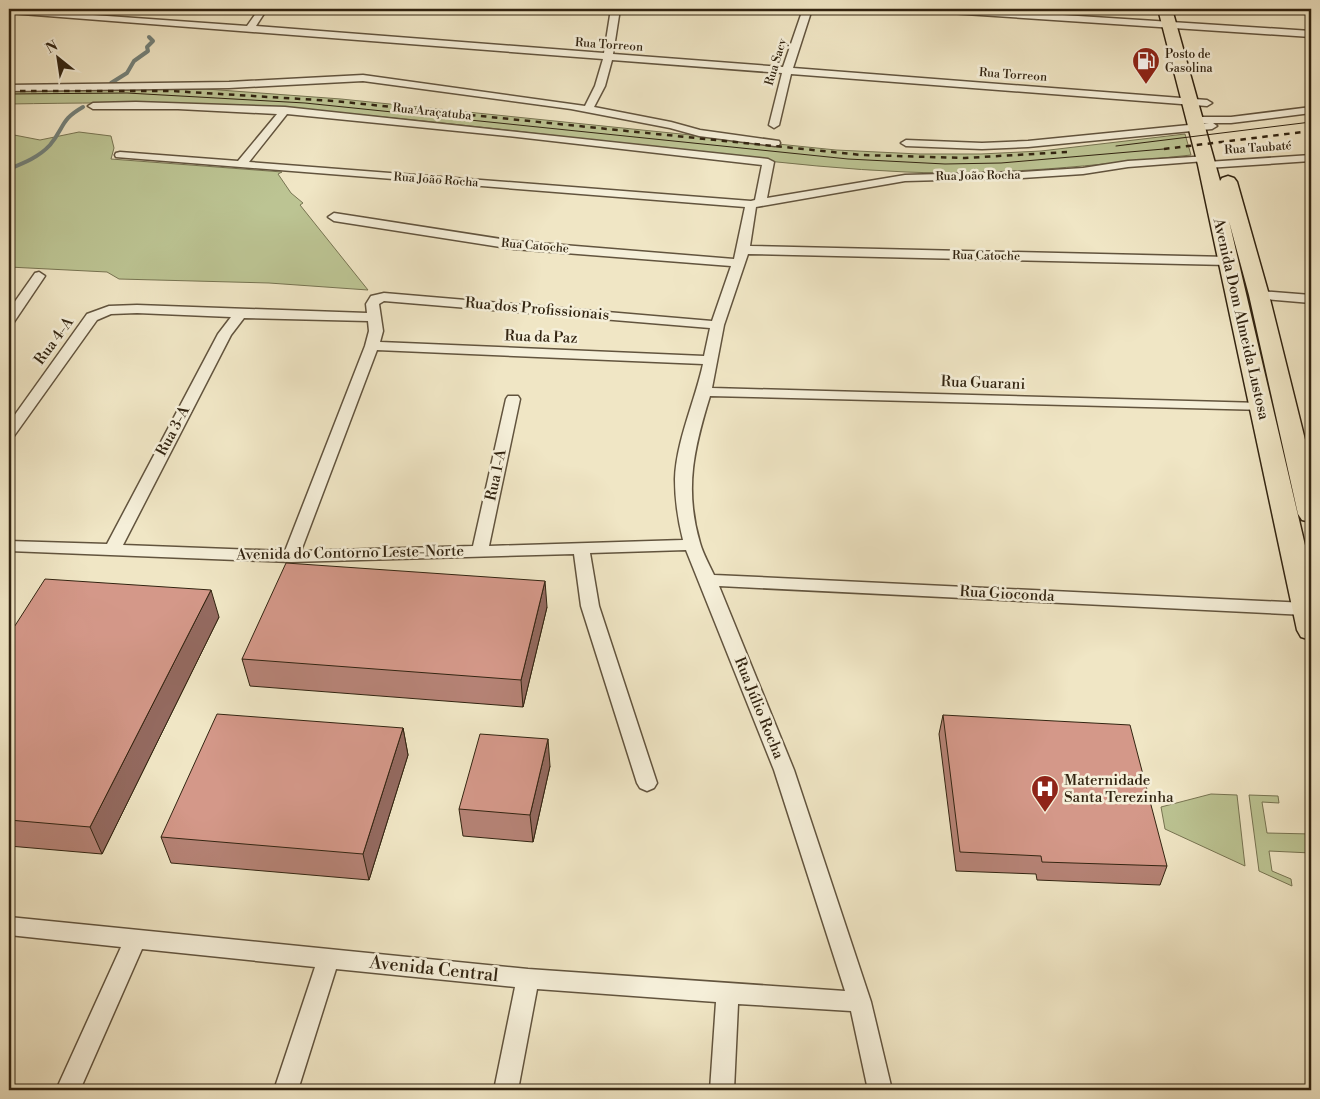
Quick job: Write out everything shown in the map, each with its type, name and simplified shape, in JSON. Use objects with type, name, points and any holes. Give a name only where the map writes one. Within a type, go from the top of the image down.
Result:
[{"type":"main road","name":"Avenida Dom Almeida Lustosa","points":[[1174,20],[1202,116],[1212,162],[1228,261],[1311,630]]},
{"type":"main road","name":"Avenida Dom Almeida Lustosa","points":[[1212,162],[1259,295],[1306,476],[1311,514]]},
{"type":"street","points":[[249,29],[263,9]]},
{"type":"street","points":[[588,109],[597,96],[608,58],[616,9]]},
{"type":"street","name":"Rua Sacy","points":[[774,125],[787,71],[808,9]]},
{"type":"street","points":[[934,9],[1174,20],[1311,34]]},
{"type":"street","points":[[9,18],[14,10]]},
{"type":"street","name":"Rua Torreon","points":[[14,10],[787,71],[1202,116]]},
{"type":"street","points":[[9,88],[229,85],[363,78],[426,84],[508,96],[524,101],[588,109],[670,125],[698,133],[775,143]]},
{"type":"street","name":"Rua Araçatuba","points":[[93,106],[151,105],[285,110],[768,162],[756,204]]},
{"type":"street","points":[[241,165],[285,110]]},
{"type":"street","points":[[906,143],[1020,145],[1202,116],[1231,120],[1311,110]]},
{"type":"street","name":"Rua João Rocha","points":[[120,155],[756,204],[905,178],[1040,174],[1212,162]]},
{"type":"street","name":"Rua Taubaté","points":[[1212,162],[1311,158]]},
{"type":"street","points":[[717,325],[743,250],[756,204]]},
{"type":"street","name":"Rua Catoche","points":[[334,216],[409,230],[514,245],[738,263]]},
{"type":"street","name":"Rua Catoche","points":[[743,250],[1228,261]]},
{"type":"street","points":[[9,319],[39,276]]},
{"type":"street","points":[[1259,295],[1311,299]]},
{"type":"street","name":"Rua dos Profissionais","points":[[291,557],[372,346],[376,331],[372,304],[376,299],[384,297],[717,325]]},
{"type":"street","name":"Rua 4-A","points":[[9,433],[92,317],[109,310],[137,308],[240,314]]},
{"type":"street","points":[[240,314],[374,317]]},
{"type":"street","name":"Rua 3-A","points":[[112,551],[217,349],[240,314]]},
{"type":"street","name":"Rua Júlio Rocha","points":[[717,325],[704,392],[690,441],[683,478],[686,520],[692,545],[708,580],[784,770],[860,1002],[880,1090]]},
{"type":"street","name":"Rua da Paz","points":[[372,346],[709,360]]},
{"type":"street","name":"Rua Guarani","points":[[704,392],[1261,407]]},
{"type":"street","name":"Rua 1-A","points":[[480,552],[513,399]]},
{"type":"street","name":"Avenida do Contorno Leste-Norte","points":[[9,546],[291,557],[692,545]]},
{"type":"street","points":[[581,549],[590,606],[646,783]]},
{"type":"street","name":"Rua Gioconda","points":[[708,580],[1306,609]]},
{"type":"street","name":"Avenida Central","points":[[9,926],[528,979],[860,1002]]},
{"type":"street","points":[[68,1090],[135,940]]},
{"type":"street","points":[[286,1090],[328,959]]},
{"type":"street","points":[[506,1090],[528,979]]},
{"type":"street","points":[[722,1090],[728,992]]},
{"type":"green space","points":[[77,87],[206,89],[341,99],[836,150],[919,154],[981,154],[1041,151],[1185,134],[1191,155],[1013,171],[906,172],[772,162],[464,125],[292,109],[181,103],[9,104],[9,89]]},
{"type":"green space","points":[[79,132],[111,136],[114,148],[111,159],[282,172],[278,174],[291,193],[303,203],[300,205],[368,290],[269,283],[119,279],[107,272],[9,267],[9,134],[40,140]]},
{"type":"green space","points":[[1211,794],[1237,795],[1245,866],[1165,829],[1161,807]]},
{"type":"green space","points":[[1249,795],[1278,796],[1279,803],[1262,802],[1267,833],[1311,834],[1311,853],[1269,851],[1272,871],[1291,879],[1292,886],[1259,871]]},
{"type":"building","points":[[286,563],[545,581],[521,680],[242,659]]},
{"type":"building","points":[[45,579],[211,590],[90,827],[9,820],[9,635]]},
{"type":"building","points":[[217,714],[403,728],[363,854],[161,837]]},
{"type":"building","name":"Maternidade Santa Terezinha","points":[[943,715],[1130,725],[1167,866],[1042,862],[1041,856],[960,852]]},
{"type":"building","points":[[480,734],[548,739],[530,815],[459,809]]},
{"type":"waterway","points":[[111,83],[127,73],[134,61],[148,51],[147,47],[153,41],[149,37]]},
{"type":"waterway","points":[[9,169],[31,159],[46,149],[55,139],[66,120],[83,107]]},
{"type":"tram line","points":[[9,94],[127,93],[305,103],[848,159],[945,164],[1001,163],[1164,149]]},
{"type":"tram line","points":[[1116,146],[1311,122]]},
{"type":"railway","points":[[9,91],[172,91],[334,101],[862,155],[965,158],[1067,152]]},
{"type":"railway","points":[[1164,149],[1311,131]]},
{"type":"place","name":"Posto de Gasolina","points":[[1146,85]]},
{"type":"place","name":"Maternidade Santa Terezinha","points":[[1045,813]]}]
